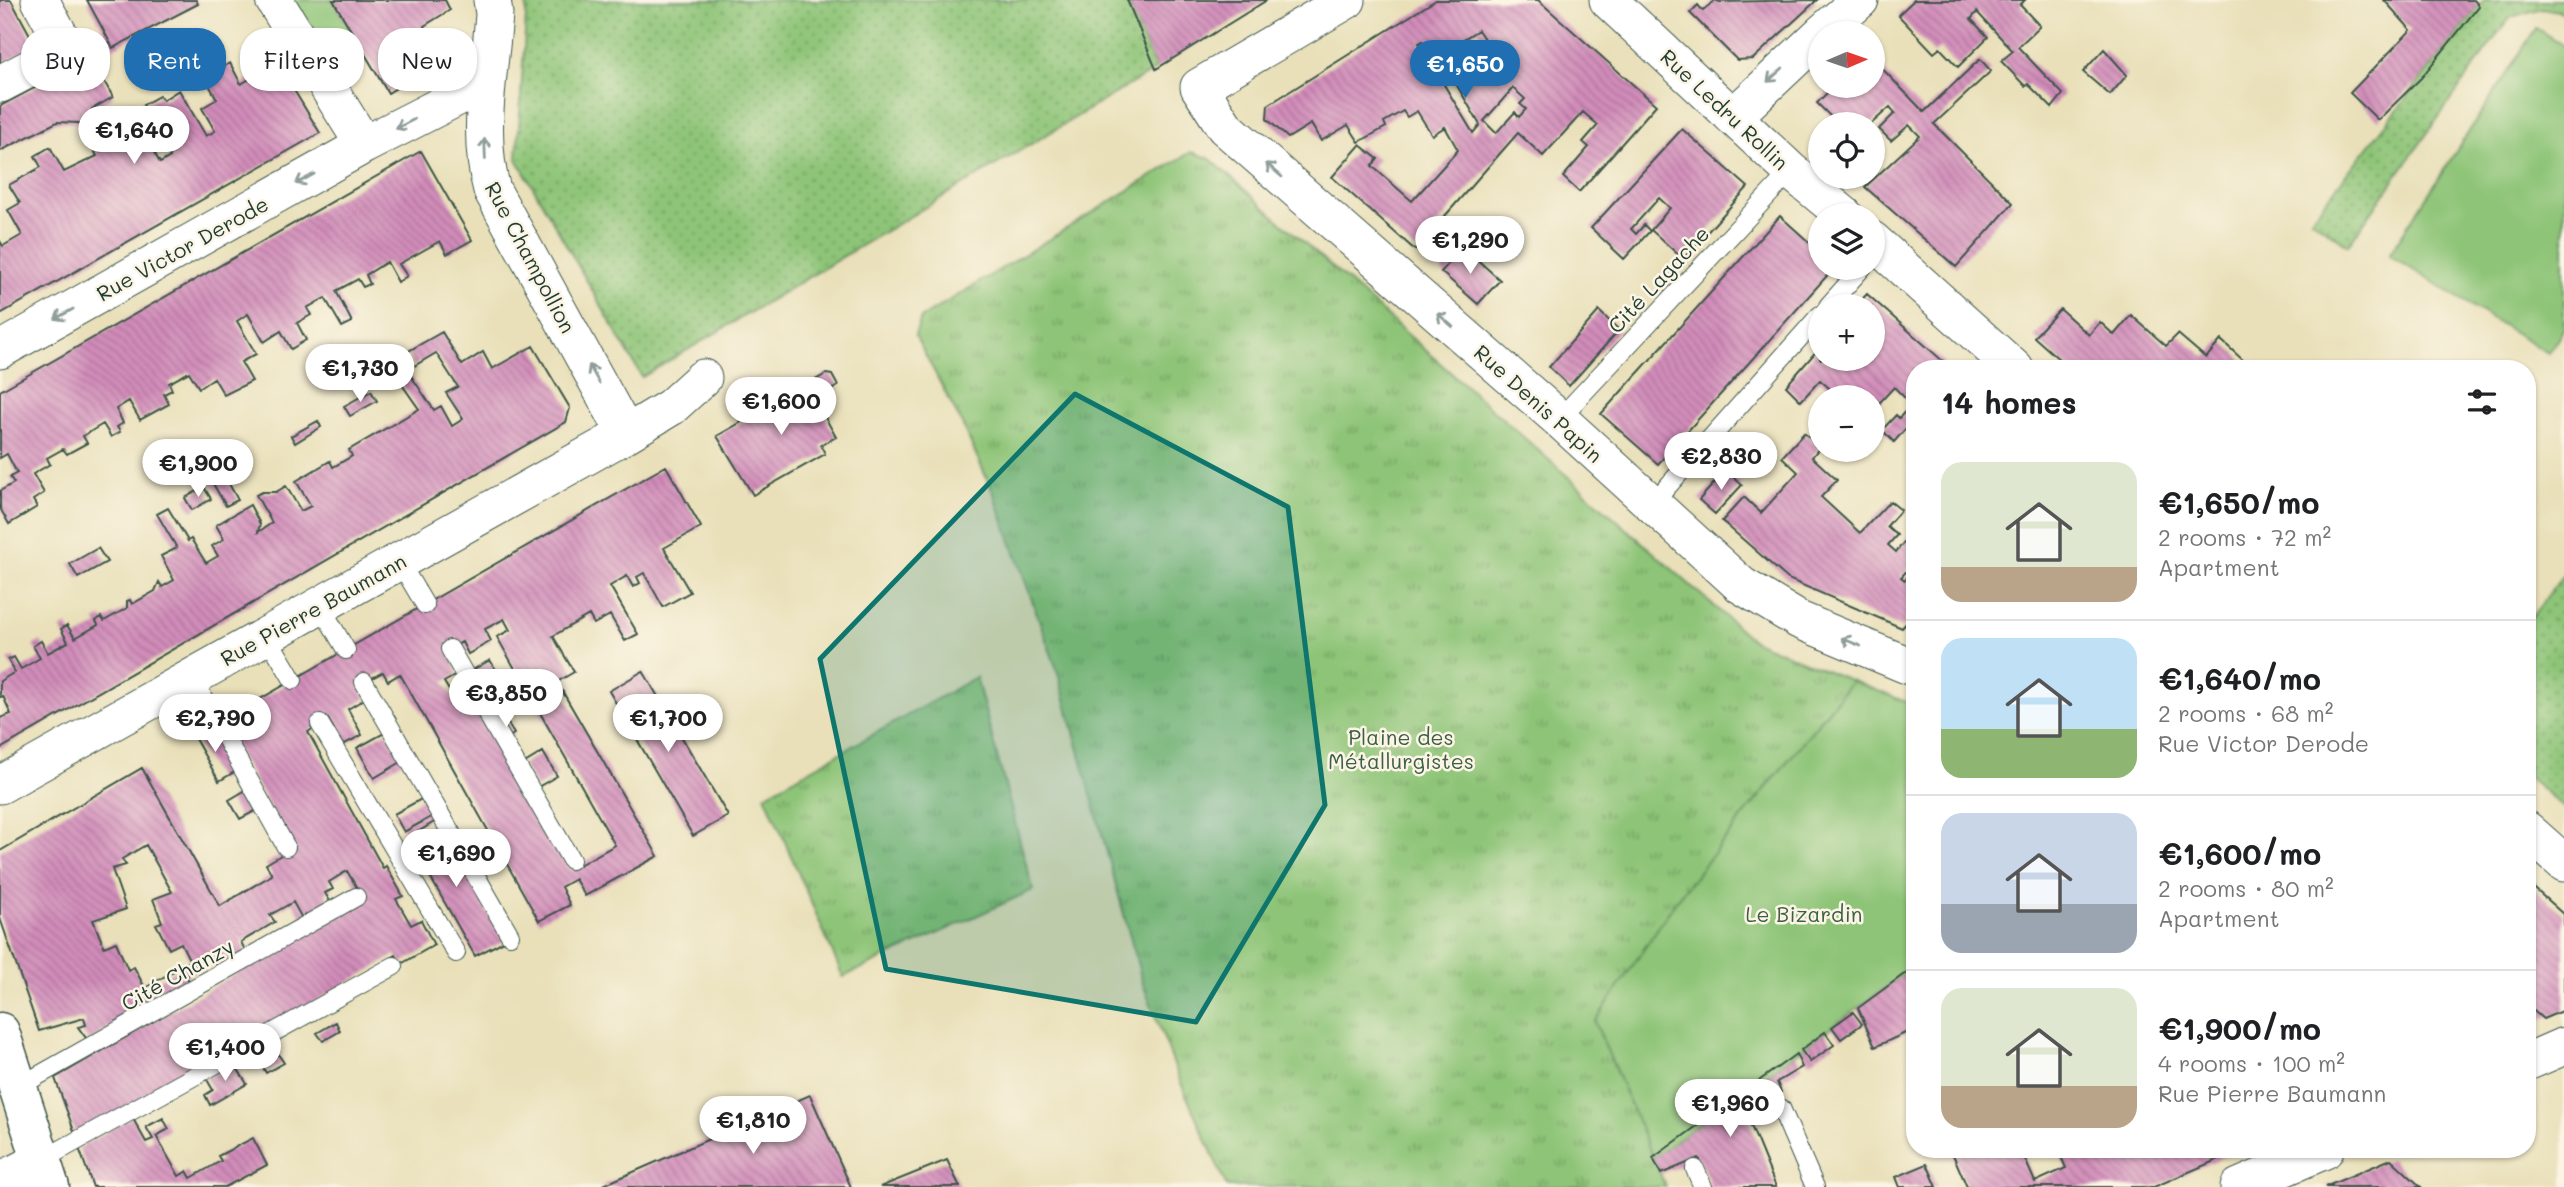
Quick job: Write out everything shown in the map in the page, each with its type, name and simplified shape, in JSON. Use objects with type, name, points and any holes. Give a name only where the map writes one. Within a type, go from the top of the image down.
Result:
[{"type":"street","points":[[0,84],[67,49],[40,0]]},
{"type":"street","points":[[274,0],[364,145],[487,82]]},
{"type":"street","name":"Rue Champollion","points":[[492,0],[494,14],[484,141],[486,167],[492,190],[626,434]]},
{"type":"street","name":"Rue Denis Papin","points":[[1347,0],[1199,88],[1225,127],[1759,598],[1799,620],[1906,665]]},
{"type":"street","name":"Rue Ledru Rollin","points":[[1608,0],[1791,171],[1830,203]]},
{"type":"street","points":[[1836,21],[1860,0]]},
{"type":"street","points":[[1733,117],[1808,46]]},
{"type":"street","name":"Rue Victor Derode","points":[[0,350],[364,145]]},
{"type":"street","points":[[1885,264],[2004,360]]},
{"type":"street","name":"Rue Pierre Baumann","points":[[0,785],[626,434],[671,407],[703,378]]},
{"type":"street","points":[[2536,838],[2564,863]]},
{"type":"street","points":[[0,1032],[46,1173],[0,1181]]},
{"type":"street","points":[[2536,1058],[2564,1046]]},
{"type":"street","points":[[2239,1187],[2306,1158]]},
{"type":"lane","name":"Cité Lagache","points":[[1559,419],[1791,171]]},
{"type":"lane","points":[[1838,294],[1850,280]]},
{"type":"lane","points":[[1652,504],[1808,328]]},
{"type":"lane","points":[[399,561],[425,605]]},
{"type":"lane","points":[[320,606],[346,650]]},
{"type":"lane","points":[[267,636],[293,680]]},
{"type":"lane","points":[[450,649],[571,860]]},
{"type":"lane","points":[[192,677],[286,847]]},
{"type":"lane","points":[[364,682],[510,935]]},
{"type":"lane","points":[[320,724],[456,953]]},
{"type":"lane","name":"Cité Chanzy","points":[[18,1087],[356,897]]},
{"type":"lane","points":[[46,1173],[394,966]]},
{"type":"lane","points":[[1780,1108],[1815,1187]]},
{"type":"lane","points":[[1695,1169],[1703,1187]]},
{"type":"highlighted area","points":[[1075,394],[1288,507],[1325,805],[1196,1022],[886,969],[820,659]]},
{"type":"green space","points":[[287,0],[333,0],[350,28],[304,28]]},
{"type":"green space","points":[[527,0],[1127,0],[1156,69],[642,377],[517,159]]},
{"type":"green space","points":[[2484,0],[2564,0],[2564,12],[2542,8],[2509,18],[2348,245],[2311,219]]},
{"type":"green space","points":[[2536,28],[2564,46],[2564,328],[2548,353],[2389,255]]},
{"type":"green space","name":"Plaine des Métallurgistes","points":[[1191,152],[1209,158],[1752,640],[1852,681],[1678,898],[1595,1022],[1666,1187],[1227,1187],[1181,1083],[1143,984],[1057,670],[994,494],[963,426],[915,335],[921,318]]},
{"type":"green space","points":[[2564,574],[2564,808],[2536,784],[2536,611]]},
{"type":"green space","points":[[976,677],[1033,890],[843,977],[765,795]]},
{"type":"green space","name":"Le Bizardin","points":[[1852,681],[1906,702],[1906,973],[1653,1158],[1595,1022],[1678,898]]},
{"type":"building","points":[[0,0],[11,0],[26,28],[21,28],[21,54],[0,64]]},
{"type":"building","points":[[87,0],[196,0],[198,4],[152,28],[124,28],[124,42],[113,48],[110,42],[110,28],[102,28]]},
{"type":"building","points":[[333,0],[445,0],[450,10],[424,26],[425,28],[378,28],[378,76],[364,52],[364,28],[350,28]]},
{"type":"building","points":[[1127,0],[1267,0],[1156,69]]},
{"type":"building","points":[[1436,0],[1538,0],[1656,105],[1579,192],[1563,177],[1589,147],[1583,142],[1598,125],[1583,112],[1543,156],[1518,133],[1415,250],[1332,177],[1360,145],[1378,159],[1372,166],[1412,201],[1458,150],[1445,127],[1432,135],[1417,111],[1407,117],[1403,111],[1384,122],[1386,127],[1359,142],[1348,125],[1321,141],[1311,124],[1288,138],[1267,119],[1268,105]],"holes":[[[1478,30],[1495,55],[1454,80],[1480,125],[1473,133],[1419,43],[1423,41],[1433,58]],[[1513,88],[1525,99],[1520,104],[1526,109],[1519,117],[1515,112],[1496,133],[1484,121]]]},
{"type":"building","points":[[1715,0],[1817,0],[1753,59],[1737,60],[1690,13],[1698,5],[1703,11]]},
{"type":"building","points":[[1914,0],[2025,0],[2020,5],[2040,26],[2018,47],[2063,94],[2052,108],[2028,84],[2025,86],[2001,61],[2013,51],[1977,12],[1971,19],[1988,37],[1958,67],[1940,48],[1934,53],[1898,15]]},
{"type":"building","points":[[2384,0],[2474,0],[2479,6],[2421,78],[2378,120],[2350,93],[2411,30]]},
{"type":"building","points":[[2104,49],[2127,75],[2110,95],[2083,72]]},
{"type":"building","points":[[1980,59],[1991,71],[1934,124],[2013,203],[1956,267],[1867,189],[1885,189],[1885,168],[1920,136],[1909,125],[1891,141],[1885,135],[1885,123],[1895,113],[1890,107],[1884,112],[1826,112],[1817,103],[1822,98],[1885,98],[1885,72],[1924,112]]},
{"type":"building","points":[[230,63],[240,82],[240,91],[295,91],[320,133],[0,314],[0,241],[3,246],[22,235],[8,210],[20,203],[9,185],[41,167],[35,156],[50,147],[64,172],[97,156],[79,123],[57,122],[0,151],[0,106],[28,91],[110,91],[113,97],[92,109],[108,136],[124,126],[141,148],[149,143],[160,163],[170,157],[143,105],[159,96],[163,100],[180,91],[206,136],[215,131],[202,108],[217,99],[212,91],[226,91],[226,65]]},
{"type":"building","points":[[1682,129],[1748,187],[1683,259],[1651,230],[1670,208],[1659,198],[1631,229],[1636,234],[1644,225],[1650,231],[1624,259],[1591,228]]},
{"type":"building","points":[[421,151],[472,240],[447,254],[440,241],[399,264],[407,276],[398,282],[387,262],[366,275],[370,284],[363,287],[358,279],[336,291],[352,322],[342,327],[325,298],[307,308],[311,315],[297,323],[306,340],[291,349],[281,331],[264,342],[248,314],[237,321],[256,354],[241,362],[252,381],[224,395],[214,378],[199,388],[189,372],[169,383],[172,390],[164,394],[169,404],[140,420],[129,401],[116,409],[123,423],[117,427],[120,432],[111,437],[103,424],[83,436],[87,443],[67,454],[63,449],[47,458],[50,464],[33,474],[44,493],[33,500],[37,507],[9,524],[0,508],[0,491],[14,483],[10,477],[17,473],[7,454],[0,458],[0,391]]},
{"type":"building","points":[[1780,216],[1808,241],[1808,280],[1823,280],[1658,464],[1601,414]]},
{"type":"building","points":[[1463,247],[1500,280],[1478,304],[1441,272]]},
{"type":"building","points":[[2060,309],[2089,335],[2100,322],[2114,335],[2131,315],[2166,346],[2178,334],[2206,358],[2221,340],[2243,360],[2060,360],[2034,337]]},
{"type":"building","points":[[1885,310],[1942,360],[1906,360],[1906,399],[1894,387],[1885,397],[1885,385],[1826,385],[1820,380],[1815,385],[1808,385],[1808,393],[1801,401],[1786,386],[1808,361],[1808,371],[1885,371]]},
{"type":"building","points":[[1599,311],[1619,330],[1569,386],[1549,367]]},
{"type":"building","points":[[442,332],[462,365],[483,352],[492,369],[533,346],[570,408],[566,422],[0,749],[0,718],[11,714],[3,696],[0,697],[0,681],[15,672],[8,660],[14,657],[21,669],[40,658],[33,646],[41,641],[48,653],[68,642],[61,629],[67,625],[75,638],[98,625],[96,621],[101,617],[104,621],[127,608],[127,601],[130,600],[132,604],[155,591],[159,582],[162,587],[174,580],[161,556],[177,548],[157,514],[168,508],[188,541],[191,539],[206,563],[218,556],[212,546],[224,539],[216,525],[250,505],[260,524],[258,532],[272,523],[256,495],[276,492],[286,486],[301,511],[311,506],[296,481],[330,461],[333,467],[352,456],[349,450],[419,409],[396,376],[407,370],[434,410],[441,406],[452,426],[463,419],[446,393],[458,387],[436,353],[414,366],[407,352]]},
{"type":"building","points":[[826,374],[832,375],[838,386],[815,399],[836,437],[821,445],[825,454],[753,495],[717,436]]},
{"type":"building","points":[[371,391],[377,401],[350,416],[344,406]]},
{"type":"building","points":[[1906,411],[1906,428],[1894,442],[1885,433],[1885,427],[1896,415],[1899,418]]},
{"type":"building","points":[[318,421],[321,427],[295,443],[291,436]]},
{"type":"building","points":[[1804,433],[1808,436],[1808,462],[1817,462],[1837,480],[1821,497],[1860,533],[1890,501],[1901,510],[1887,526],[1897,535],[1888,545],[1896,552],[1906,540],[1906,572],[1901,577],[1906,579],[1906,623],[1902,628],[1788,579],[1722,521],[1744,497],[1761,513],[1798,472],[1782,457]]},
{"type":"building","points":[[666,466],[701,527],[664,548],[690,592],[663,607],[644,573],[637,577],[640,583],[633,587],[627,576],[610,586],[638,634],[625,641],[610,615],[594,624],[589,615],[553,636],[574,672],[557,682],[658,856],[585,896],[575,879],[561,887],[570,905],[539,921],[400,674],[388,681],[383,672],[359,685],[366,698],[348,709],[362,735],[343,745],[328,719],[308,732],[383,868],[386,866],[403,896],[396,899],[411,925],[421,920],[434,945],[401,964],[396,955],[77,1139],[55,1078],[364,900],[347,871],[329,882],[333,889],[325,893],[334,908],[305,924],[293,902],[270,915],[275,922],[241,942],[247,954],[218,970],[213,960],[186,976],[193,987],[164,1004],[157,990],[149,994],[155,1005],[132,1017],[130,1014],[122,1018],[89,1042],[78,1027],[86,1025],[84,1018],[39,1031],[0,918],[0,851],[142,768],[220,906],[272,875],[266,864],[293,848],[225,729],[227,718]],"holes":[[[504,619],[510,630],[497,637],[615,845],[570,870],[467,689],[453,697],[444,682],[458,674],[450,649],[462,642],[468,654],[491,641],[485,629]],[[146,845],[172,892],[153,899],[162,922],[156,924],[169,949],[181,943],[190,961],[145,988],[134,967],[128,970],[116,942],[104,947],[93,920],[126,909],[112,869],[126,865],[122,859]]]},
{"type":"building","points":[[1726,470],[1742,485],[1715,514],[1699,500]]},
{"type":"building","points":[[224,475],[238,500],[226,506],[212,482]]},
{"type":"building","points":[[204,487],[211,499],[192,510],[185,498]]},
{"type":"building","points":[[98,548],[107,562],[78,578],[70,564]]},
{"type":"building","points":[[490,660],[504,683],[499,686],[505,697],[489,706],[469,672]]},
{"type":"building","points":[[643,671],[728,816],[693,836],[609,691]]},
{"type":"building","points":[[506,720],[514,734],[507,738],[499,724]]},
{"type":"building","points":[[211,727],[236,771],[219,781],[194,737]]},
{"type":"building","points":[[386,732],[403,761],[374,778],[357,748]]},
{"type":"building","points":[[543,752],[557,776],[536,788],[523,764]]},
{"type":"building","points":[[246,790],[257,810],[240,819],[229,800]]},
{"type":"building","points":[[423,798],[433,816],[404,832],[394,814]]},
{"type":"building","points":[[436,821],[504,941],[475,956],[408,838]]},
{"type":"building","points":[[2536,890],[2564,915],[2564,1010],[2543,1019],[2536,1013]]},
{"type":"building","points":[[1906,974],[1906,1033],[1875,1047],[1858,1008]]},
{"type":"building","points":[[1853,1012],[1862,1024],[1841,1039],[1832,1027]]},
{"type":"building","points":[[336,1022],[340,1031],[323,1041],[317,1033]]},
{"type":"building","points":[[1825,1032],[1834,1045],[1810,1062],[1801,1050]]},
{"type":"building","points":[[278,1054],[284,1063],[266,1073],[261,1064]]},
{"type":"building","points":[[1796,1054],[1802,1067],[1777,1082],[1781,1092],[1765,1100],[1767,1107],[1747,1116],[1776,1187],[1711,1187],[1699,1158],[1661,1174],[1653,1158]]},
{"type":"building","points":[[234,1063],[247,1084],[210,1105],[205,1095],[213,1090],[206,1078]]},
{"type":"building","points":[[810,1095],[851,1187],[599,1187]]},
{"type":"building","points":[[132,1117],[146,1142],[153,1139],[146,1127],[163,1118],[169,1129],[156,1136],[179,1176],[187,1171],[191,1178],[221,1161],[218,1156],[253,1138],[267,1165],[225,1187],[93,1187],[79,1148]]},
{"type":"building","points":[[1954,1158],[2024,1158],[2035,1182],[2066,1168],[2062,1158],[2221,1158],[2154,1187],[1967,1187]]},
{"type":"building","points":[[2391,1159],[2421,1187],[2325,1187]]},
{"type":"building","points":[[947,1160],[960,1187],[880,1187]]},
{"type":"building","points":[[1927,1164],[1937,1187],[1900,1187],[1896,1177]]}]
